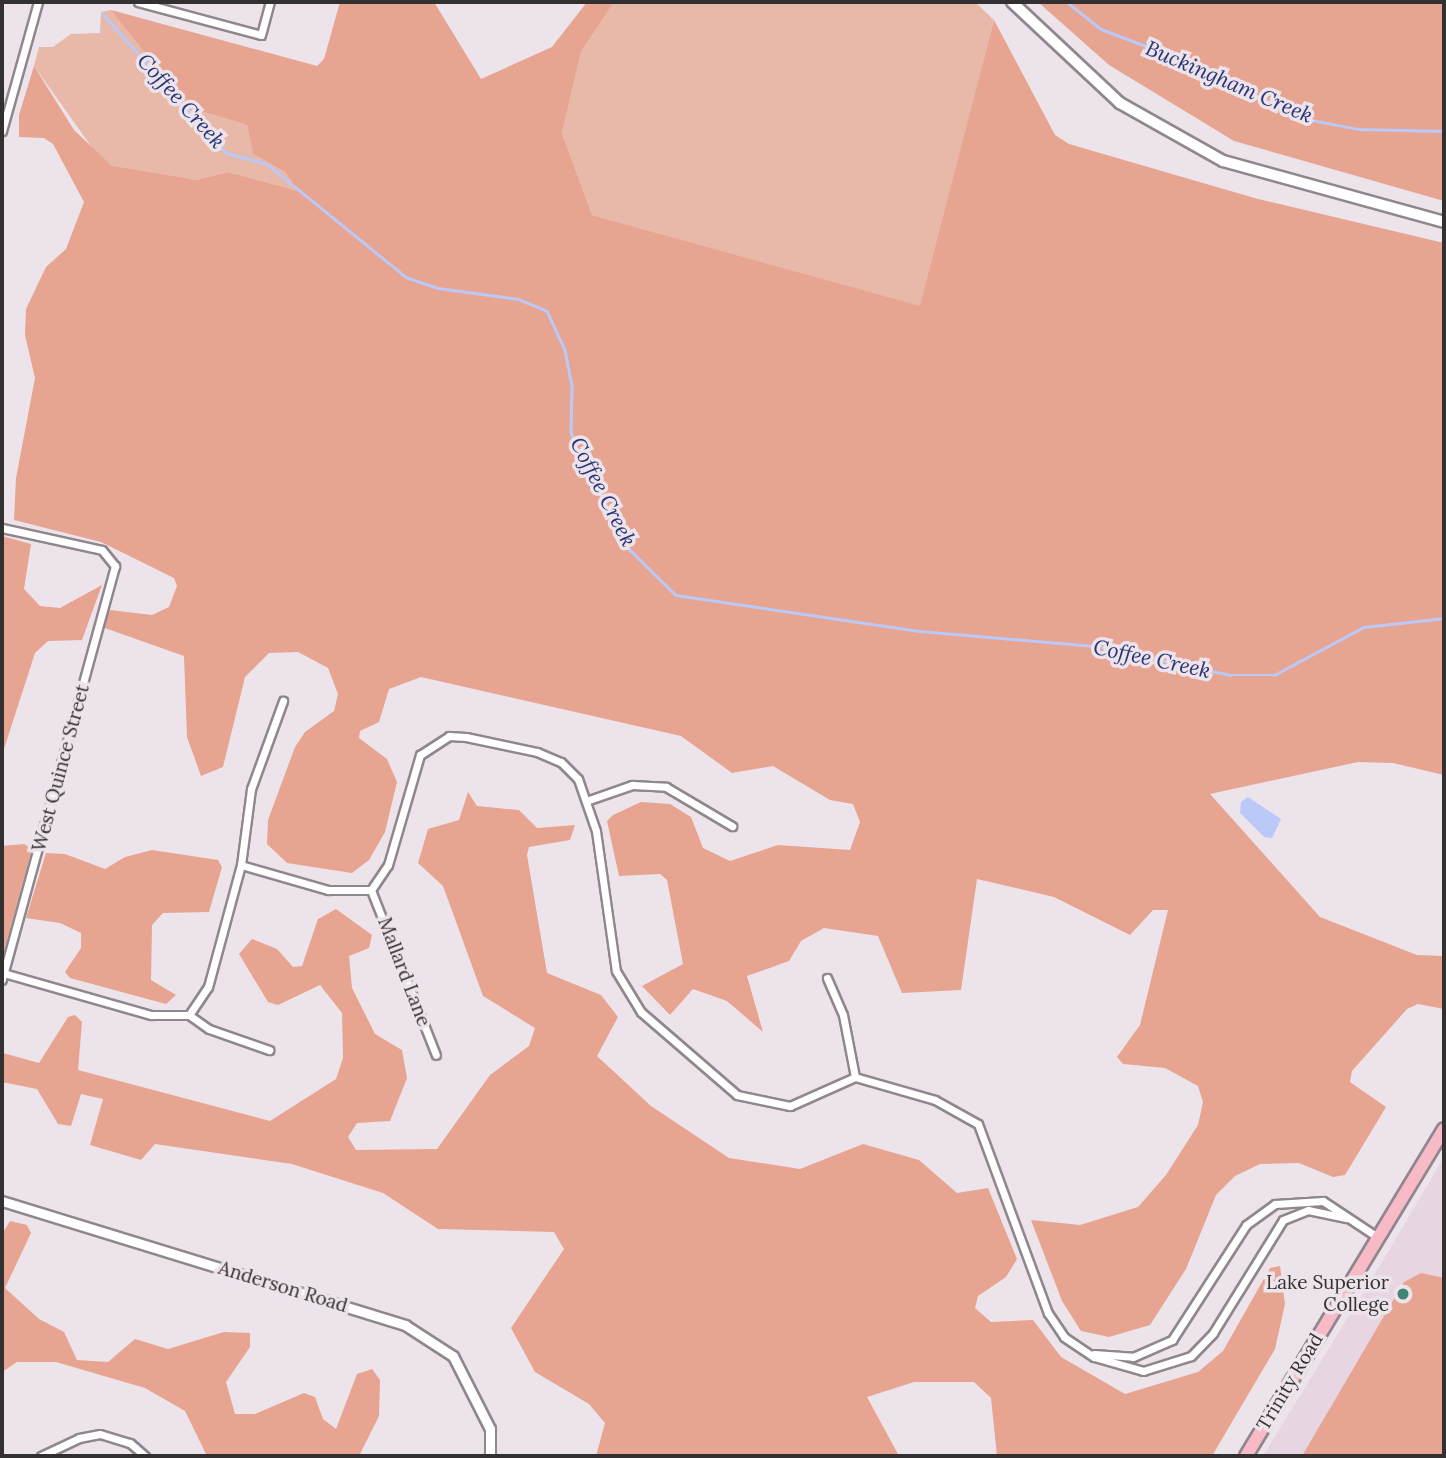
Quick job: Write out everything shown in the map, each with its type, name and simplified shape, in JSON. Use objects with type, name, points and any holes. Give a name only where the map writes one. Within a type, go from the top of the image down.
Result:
[{"type":"highway","name":"Trinity Road","points":[[1245,1456],[1444,1129]]},
{"type":"main road","points":[[1012,2],[1120,103],[1223,160],[1444,222]]},
{"type":"street","points":[[2,131],[38,2]]},
{"type":"street","points":[[138,2],[150,3],[261,35],[270,2]]},
{"type":"street","name":"West Quince Street","points":[[2,528],[111,555],[115,566],[5,977]]},
{"type":"street","points":[[189,1015],[208,987],[241,865],[251,789],[283,701]]},
{"type":"street","points":[[241,865],[328,891],[371,890],[388,865],[419,755],[449,736],[511,746],[561,762],[589,800],[616,971],[641,1012],[737,1095],[768,1105],[790,1106],[855,1077],[935,1100],[978,1124],[1048,1313],[1083,1350],[1136,1370],[1180,1362],[1206,1342],[1283,1220],[1308,1210],[1346,1218]]},
{"type":"street","points":[[589,800],[632,785],[666,787],[732,826]]},
{"type":"street","name":"Mallard Lane","points":[[371,890],[436,1055]]},
{"type":"street","points":[[5,977],[151,1015],[189,1015],[209,1029],[269,1050]]},
{"type":"street","points":[[827,978],[843,1015],[855,1077]]},
{"type":"street","points":[[1083,1350],[1133,1357],[1172,1340],[1246,1225],[1268,1207],[1316,1199],[1378,1238]]},
{"type":"street","name":"Anderson Road","points":[[2,1201],[405,1325],[453,1356],[490,1429],[490,1456]]},
{"type":"street","points":[[41,1456],[79,1438],[100,1434],[130,1443],[145,1456]]},
{"type":"shaded area","points":[[340,2],[434,2],[481,79],[552,47],[587,2],[614,2],[581,52],[562,133],[592,215],[920,306],[994,20],[1055,135],[1069,144],[1258,199],[1444,243],[1444,775],[1393,763],[1358,762],[1210,794],[1320,917],[1417,955],[1444,956],[1444,1009],[1418,1004],[1407,1009],[1352,1071],[1350,1082],[1386,1107],[1345,1175],[1333,1177],[1299,1163],[1260,1164],[1235,1176],[1216,1195],[1186,1269],[1150,1325],[1109,1337],[1081,1331],[1062,1301],[1031,1220],[1080,1225],[1138,1207],[1166,1175],[1198,1125],[1203,1102],[1198,1086],[1165,1068],[1123,1064],[1117,1057],[1140,1025],[1168,910],[1153,910],[1130,935],[1054,897],[977,879],[961,990],[902,993],[878,936],[824,928],[801,941],[789,961],[747,976],[763,1032],[727,1001],[693,989],[670,1015],[642,986],[683,964],[667,880],[660,874],[619,876],[607,821],[613,815],[641,802],[670,804],[691,817],[703,848],[730,861],[778,845],[850,850],[860,822],[853,804],[830,800],[773,766],[732,773],[681,736],[421,677],[389,689],[379,722],[360,731],[359,738],[387,759],[397,782],[385,832],[369,860],[352,873],[287,863],[267,844],[268,820],[295,747],[305,732],[334,711],[338,694],[328,668],[298,652],[269,653],[245,677],[223,767],[201,776],[187,737],[184,656],[102,627],[110,610],[152,615],[169,607],[177,586],[174,578],[101,542],[14,520],[16,478],[35,378],[25,335],[26,309],[46,267],[66,249],[84,202],[53,144],[44,138],[19,137],[19,115],[34,66],[74,130],[112,166],[196,180],[228,172],[298,191],[285,172],[253,154],[247,125],[197,110],[178,94],[111,10],[317,66],[324,59]]},
{"type":"shaded area","points":[[614,2],[975,2],[994,20],[921,307],[592,215],[562,133],[581,52]]},
{"type":"shaded area","points":[[1038,2],[1444,2],[1444,201],[1234,141],[1109,65]]},
{"type":"shaded area","points":[[111,10],[197,110],[247,125],[253,154],[285,172],[298,191],[228,172],[196,180],[142,174],[112,166],[96,153],[34,66],[39,47],[53,47],[71,34],[100,33],[101,12]]},
{"type":"shaded area","points":[[2,536],[31,544],[24,589],[40,606],[60,608],[102,585],[82,640],[48,641],[35,653],[2,755]]},
{"type":"shaded area","points":[[468,792],[477,806],[519,810],[537,828],[575,825],[570,840],[529,847],[527,855],[547,973],[601,995],[618,1017],[597,1056],[651,1106],[729,1158],[800,1169],[863,1144],[919,1160],[957,1193],[988,1188],[1017,1259],[1006,1277],[978,1296],[975,1308],[991,1322],[1033,1320],[1061,1357],[1125,1394],[1198,1372],[1223,1351],[1270,1268],[1280,1266],[1285,1304],[1275,1349],[1212,1456],[997,1456],[991,1398],[974,1382],[914,1382],[867,1397],[899,1456],[596,1456],[605,1423],[589,1404],[535,1372],[511,1328],[564,1249],[554,1232],[438,1229],[383,1193],[292,1164],[155,1144],[141,1160],[90,1145],[103,1099],[81,1094],[71,1126],[58,1124],[37,1089],[2,1082],[3,1053],[39,1063],[68,1017],[75,1015],[82,1022],[78,1070],[270,1121],[336,1079],[343,1058],[342,1013],[320,985],[278,1005],[268,1002],[239,954],[252,939],[277,949],[293,967],[302,966],[318,919],[336,909],[372,935],[369,948],[349,956],[352,988],[375,1034],[402,1050],[407,1078],[390,1121],[357,1123],[348,1137],[356,1150],[437,1149],[490,1075],[529,1046],[535,1028],[483,996],[443,886],[418,863],[428,829],[459,820]]},
{"type":"shaded area","points":[[24,844],[32,849],[2,958],[2,846]]},
{"type":"shaded area","points":[[152,850],[218,860],[222,867],[209,912],[163,913],[152,925],[151,980],[176,995],[166,1004],[70,978],[65,972],[81,948],[81,933],[60,923],[26,918],[46,853],[65,854],[105,869],[125,857]]},
{"type":"shaded area","name":"Lake Superior College","points":[[1444,1157],[1444,1456],[1263,1456],[1382,1262]]},
{"type":"shaded area","points":[[10,1221],[27,1225],[31,1233],[5,1288],[39,1319],[64,1332],[77,1360],[108,1362],[135,1339],[168,1349],[224,1332],[250,1333],[250,1347],[226,1382],[235,1414],[255,1414],[304,1393],[315,1397],[323,1419],[336,1429],[357,1374],[372,1369],[380,1380],[379,1416],[359,1456],[207,1456],[185,1411],[145,1388],[56,1362],[17,1362],[2,1372],[2,1234]]},
{"type":"shaded area","points":[[1421,1273],[1444,1278],[1444,1456],[1302,1456],[1404,1282]]},
{"type":"water","points":[[1248,797],[1281,819],[1272,838],[1264,837],[1240,813],[1241,802]]},
{"type":"waterway","name":"Buckingham Creek","points":[[1067,2],[1101,29],[1175,57],[1306,119],[1359,129],[1444,131]]},
{"type":"waterway","name":"Coffee Creek","points":[[103,14],[227,153],[267,164],[406,277],[438,288],[518,299],[547,311],[565,350],[572,386],[571,432],[578,451],[630,550],[676,595],[920,631],[1096,646],[1230,675],[1274,675],[1364,627],[1444,618]]},
{"type":"place","name":"Lake Superior College","points":[[1403,1294]]}]
